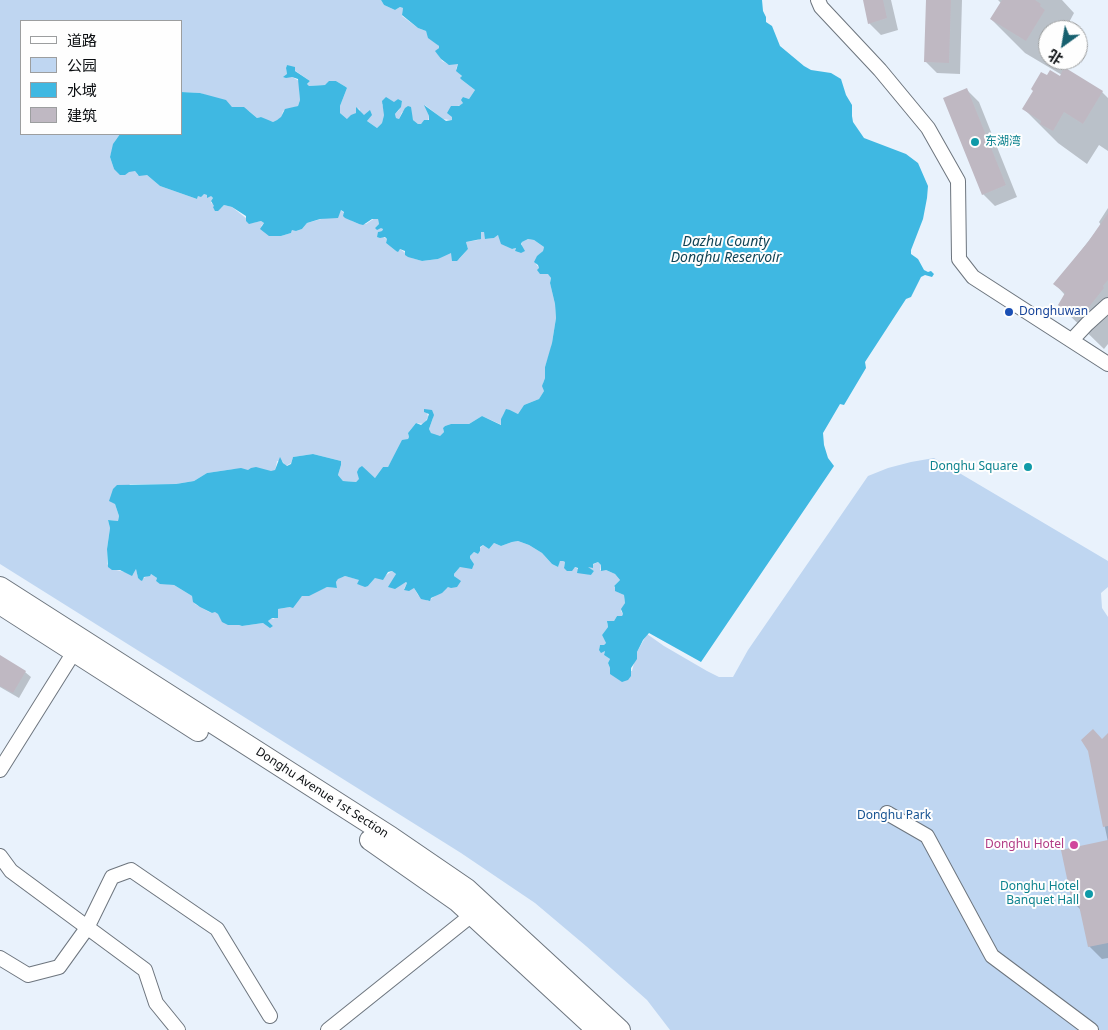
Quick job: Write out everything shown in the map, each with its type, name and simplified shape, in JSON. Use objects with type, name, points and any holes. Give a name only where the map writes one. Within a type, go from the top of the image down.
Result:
[{"type":"main road","name":"Donghu Avenue 1st Section","points":[[0,587],[78,646]]},
{"type":"main road","name":"Donghu Avenue 1st Section","points":[[0,604],[78,646],[391,837],[467,889],[478,910],[597,1030]]},
{"type":"main road","name":"Donghu Avenue 1st Section","points":[[478,910],[620,1030]]},
{"type":"street","points":[[818,0],[821,7],[880,70],[928,128],[958,181],[959,259],[973,277],[1108,364]]},
{"type":"street","points":[[1072,340],[1108,305]]},
{"type":"street","points":[[0,770],[78,646]]},
{"type":"street","points":[[887,813],[927,836],[992,956],[1091,1030]]},
{"type":"street","points":[[0,856],[11,870],[145,970],[156,1002],[178,1030]]},
{"type":"street","points":[[0,958],[28,975],[59,967],[87,928],[112,877],[131,870],[217,929],[270,1016]]},
{"type":"street","points":[[328,1030],[478,910]]},
{"type":"green space","name":"Donghu Park","points":[[0,0],[381,0],[384,5],[395,10],[400,7],[403,8],[402,16],[418,28],[426,31],[439,46],[436,51],[442,61],[448,64],[458,64],[456,69],[462,80],[475,90],[469,99],[463,97],[463,103],[454,107],[452,120],[443,119],[425,105],[429,116],[428,121],[424,120],[421,124],[418,124],[413,120],[410,111],[402,112],[399,119],[396,118],[395,114],[399,110],[402,101],[398,99],[395,102],[382,104],[384,115],[382,123],[377,128],[367,121],[370,117],[361,114],[359,108],[348,120],[340,113],[340,106],[346,87],[336,81],[325,85],[309,86],[307,85],[310,81],[287,65],[287,74],[299,81],[300,100],[298,106],[283,111],[281,118],[273,122],[268,121],[261,117],[257,118],[249,111],[232,107],[227,103],[200,93],[182,92],[182,20],[20,20],[20,135],[119,135],[115,141],[110,157],[114,169],[135,171],[138,175],[147,175],[160,186],[197,199],[198,196],[204,194],[211,196],[213,198],[211,203],[221,208],[224,205],[232,207],[252,223],[261,221],[264,223],[261,226],[281,236],[291,233],[294,229],[296,231],[302,229],[307,223],[339,214],[341,210],[352,221],[359,224],[366,224],[375,218],[378,219],[379,224],[375,228],[383,228],[382,231],[378,232],[387,239],[386,243],[396,251],[400,249],[412,258],[422,261],[438,259],[447,253],[451,253],[459,259],[468,249],[466,242],[478,240],[481,237],[481,232],[484,232],[486,239],[494,238],[498,235],[506,246],[512,249],[516,248],[515,251],[521,253],[522,242],[528,239],[534,240],[544,247],[536,264],[543,273],[548,273],[551,278],[550,283],[556,318],[551,349],[545,367],[544,391],[539,399],[524,405],[518,414],[510,410],[504,413],[501,420],[502,425],[482,416],[469,424],[445,426],[443,428],[444,432],[440,436],[436,436],[429,429],[433,418],[427,412],[428,417],[424,424],[416,423],[408,433],[408,439],[402,443],[388,467],[383,467],[375,478],[361,467],[360,479],[356,482],[343,481],[338,475],[341,461],[313,454],[293,457],[291,463],[286,466],[282,461],[277,461],[275,471],[271,472],[234,469],[207,473],[194,481],[176,484],[130,484],[115,504],[119,516],[118,521],[108,520],[110,528],[107,564],[112,569],[133,574],[136,569],[140,580],[151,574],[160,583],[174,585],[192,596],[195,604],[209,612],[215,611],[233,625],[242,626],[263,623],[273,626],[268,621],[271,618],[274,619],[278,609],[290,607],[302,596],[327,587],[337,588],[336,582],[338,578],[345,576],[360,580],[357,584],[368,586],[375,578],[385,576],[392,571],[396,574],[394,578],[395,588],[406,582],[404,589],[414,588],[418,595],[428,601],[448,587],[455,587],[460,581],[454,574],[460,567],[474,564],[470,556],[474,552],[478,554],[483,545],[489,549],[494,543],[501,546],[518,541],[542,553],[552,564],[558,567],[561,560],[565,562],[564,567],[575,567],[591,575],[594,571],[588,567],[598,562],[601,565],[600,570],[606,570],[615,574],[620,580],[614,586],[618,592],[624,595],[625,603],[621,611],[623,614],[622,616],[617,616],[614,621],[607,623],[608,627],[602,635],[606,643],[600,645],[599,650],[605,651],[604,655],[610,659],[608,663],[610,668],[632,671],[637,652],[647,634],[664,646],[719,677],[733,677],[748,650],[868,476],[888,468],[934,458],[1108,561],[1108,587],[1101,593],[1102,608],[1108,617],[1108,1030],[670,1030],[647,1000],[535,903],[461,853],[0,564]]},
{"type":"water","name":"Dazhu County Donghu Reservoir","points":[[381,0],[762,0],[766,22],[772,26],[780,46],[811,70],[831,73],[841,79],[846,95],[852,105],[853,122],[864,138],[906,154],[918,163],[928,186],[923,219],[911,254],[918,259],[924,270],[931,271],[934,274],[932,277],[925,275],[921,277],[911,297],[906,299],[865,362],[866,368],[844,405],[840,404],[823,433],[828,458],[834,466],[701,662],[649,633],[637,652],[637,659],[631,668],[631,676],[628,680],[622,682],[610,674],[608,663],[610,659],[604,655],[605,651],[601,653],[599,650],[600,645],[606,643],[602,635],[608,627],[607,621],[614,621],[617,616],[622,616],[623,614],[621,609],[625,603],[624,595],[615,591],[614,586],[620,580],[615,574],[606,570],[601,571],[601,565],[598,562],[593,564],[593,568],[588,567],[594,571],[591,575],[577,573],[578,568],[575,567],[572,571],[567,571],[564,568],[565,562],[560,561],[558,567],[552,564],[542,553],[518,541],[501,546],[494,543],[489,549],[483,545],[480,547],[478,554],[474,552],[470,556],[474,564],[472,569],[460,567],[454,574],[461,581],[457,587],[448,587],[442,593],[431,598],[430,601],[421,599],[414,588],[409,591],[404,590],[406,582],[395,589],[388,587],[396,574],[392,571],[388,572],[383,580],[375,578],[365,587],[357,584],[359,580],[345,576],[336,582],[337,588],[327,587],[309,596],[302,596],[293,608],[278,609],[278,618],[272,618],[268,621],[273,626],[270,628],[263,623],[242,626],[228,625],[222,622],[218,614],[200,607],[193,602],[192,596],[174,585],[160,584],[156,581],[157,578],[151,574],[144,577],[142,581],[138,578],[136,569],[132,576],[108,567],[107,549],[110,528],[108,520],[118,521],[119,516],[115,504],[109,501],[113,489],[117,485],[176,484],[194,481],[207,473],[241,468],[248,470],[256,467],[271,471],[275,470],[280,457],[287,466],[291,464],[293,457],[313,454],[341,461],[338,475],[343,481],[356,482],[359,479],[357,472],[362,466],[375,478],[383,467],[388,467],[402,440],[408,439],[408,433],[416,423],[421,425],[427,420],[429,414],[424,412],[424,409],[432,410],[434,415],[429,429],[431,433],[440,436],[444,432],[443,428],[445,426],[469,424],[482,416],[501,425],[501,419],[506,409],[518,414],[524,405],[539,399],[544,391],[542,386],[545,378],[545,367],[552,343],[556,318],[550,283],[551,278],[548,274],[540,274],[537,270],[539,268],[538,265],[534,262],[544,247],[534,240],[528,239],[522,242],[521,244],[525,251],[521,253],[515,251],[516,248],[512,249],[501,244],[498,235],[494,238],[485,239],[484,232],[481,232],[481,239],[466,242],[468,249],[457,261],[452,261],[451,253],[438,259],[422,261],[408,257],[405,255],[405,251],[400,249],[398,252],[396,251],[386,243],[387,239],[385,237],[377,237],[378,232],[383,229],[377,230],[375,228],[379,224],[378,219],[372,219],[363,225],[345,218],[343,216],[344,212],[341,210],[338,218],[320,219],[307,223],[302,229],[292,230],[291,233],[281,236],[269,236],[260,229],[264,223],[261,221],[249,224],[246,221],[246,216],[232,207],[224,205],[218,211],[215,211],[211,196],[207,198],[207,195],[204,194],[201,197],[198,196],[197,199],[160,186],[147,175],[139,176],[135,171],[120,175],[114,169],[110,157],[113,144],[119,135],[182,135],[182,92],[200,93],[226,100],[232,107],[244,107],[257,118],[261,117],[273,122],[277,120],[285,109],[298,106],[300,100],[298,79],[283,77],[287,74],[287,65],[295,67],[295,71],[310,81],[307,84],[309,86],[325,85],[329,81],[336,81],[346,87],[340,106],[340,113],[347,119],[356,113],[356,107],[364,115],[370,110],[372,115],[367,121],[377,128],[382,123],[384,115],[382,101],[386,97],[394,102],[398,99],[402,101],[401,107],[395,114],[396,118],[399,119],[408,106],[411,107],[413,120],[421,124],[424,120],[429,120],[424,105],[446,121],[452,120],[452,117],[447,113],[451,106],[459,106],[463,103],[461,100],[463,97],[469,99],[475,90],[460,78],[462,76],[456,71],[458,64],[449,65],[441,59],[435,51],[439,46],[428,38],[426,31],[418,28],[402,15],[403,8],[400,7],[395,10],[384,5]]},
{"type":"building","points":[[863,0],[883,0],[887,18],[868,24]]},
{"type":"building","points":[[926,0],[951,0],[949,63],[924,62]]},
{"type":"building","points":[[1002,0],[1035,0],[1045,10],[1026,41],[990,19]]},
{"type":"building","name":"东湖湾","points":[[1050,70],[1060,76],[1063,70],[1069,70],[1103,91],[1083,124],[1064,112],[1053,131],[1040,124],[1041,121],[1022,109],[1033,91],[1031,89],[1041,72],[1047,75]]},
{"type":"building","name":"东湖湾","points":[[967,88],[1006,185],[982,195],[943,98]]},
{"type":"building","points":[[1108,213],[1108,280],[1081,317],[1073,311],[1069,316],[1058,305],[1065,293],[1053,284],[1088,242]]},
{"type":"building","points":[[0,655],[26,671],[13,693],[0,686]]},
{"type":"building","points":[[1093,729],[1102,739],[1108,733],[1108,826],[1103,827],[1088,751],[1081,740]]},
{"type":"building","name":"Donghu Hotel Banquet Hall","points":[[1108,840],[1108,943],[1088,947],[1078,901],[1072,902],[1061,850]]},
{"type":"place","name":"东湖湾","points":[[975,142]]},
{"type":"place","name":"Donghuwan","points":[[1009,312]]},
{"type":"place","name":"Donghu Square","points":[[1028,467]]},
{"type":"place","name":"Donghu Hotel","points":[[1074,845]]},
{"type":"place","name":"Donghu Hotel Banquet Hall","points":[[1089,894]]}]
